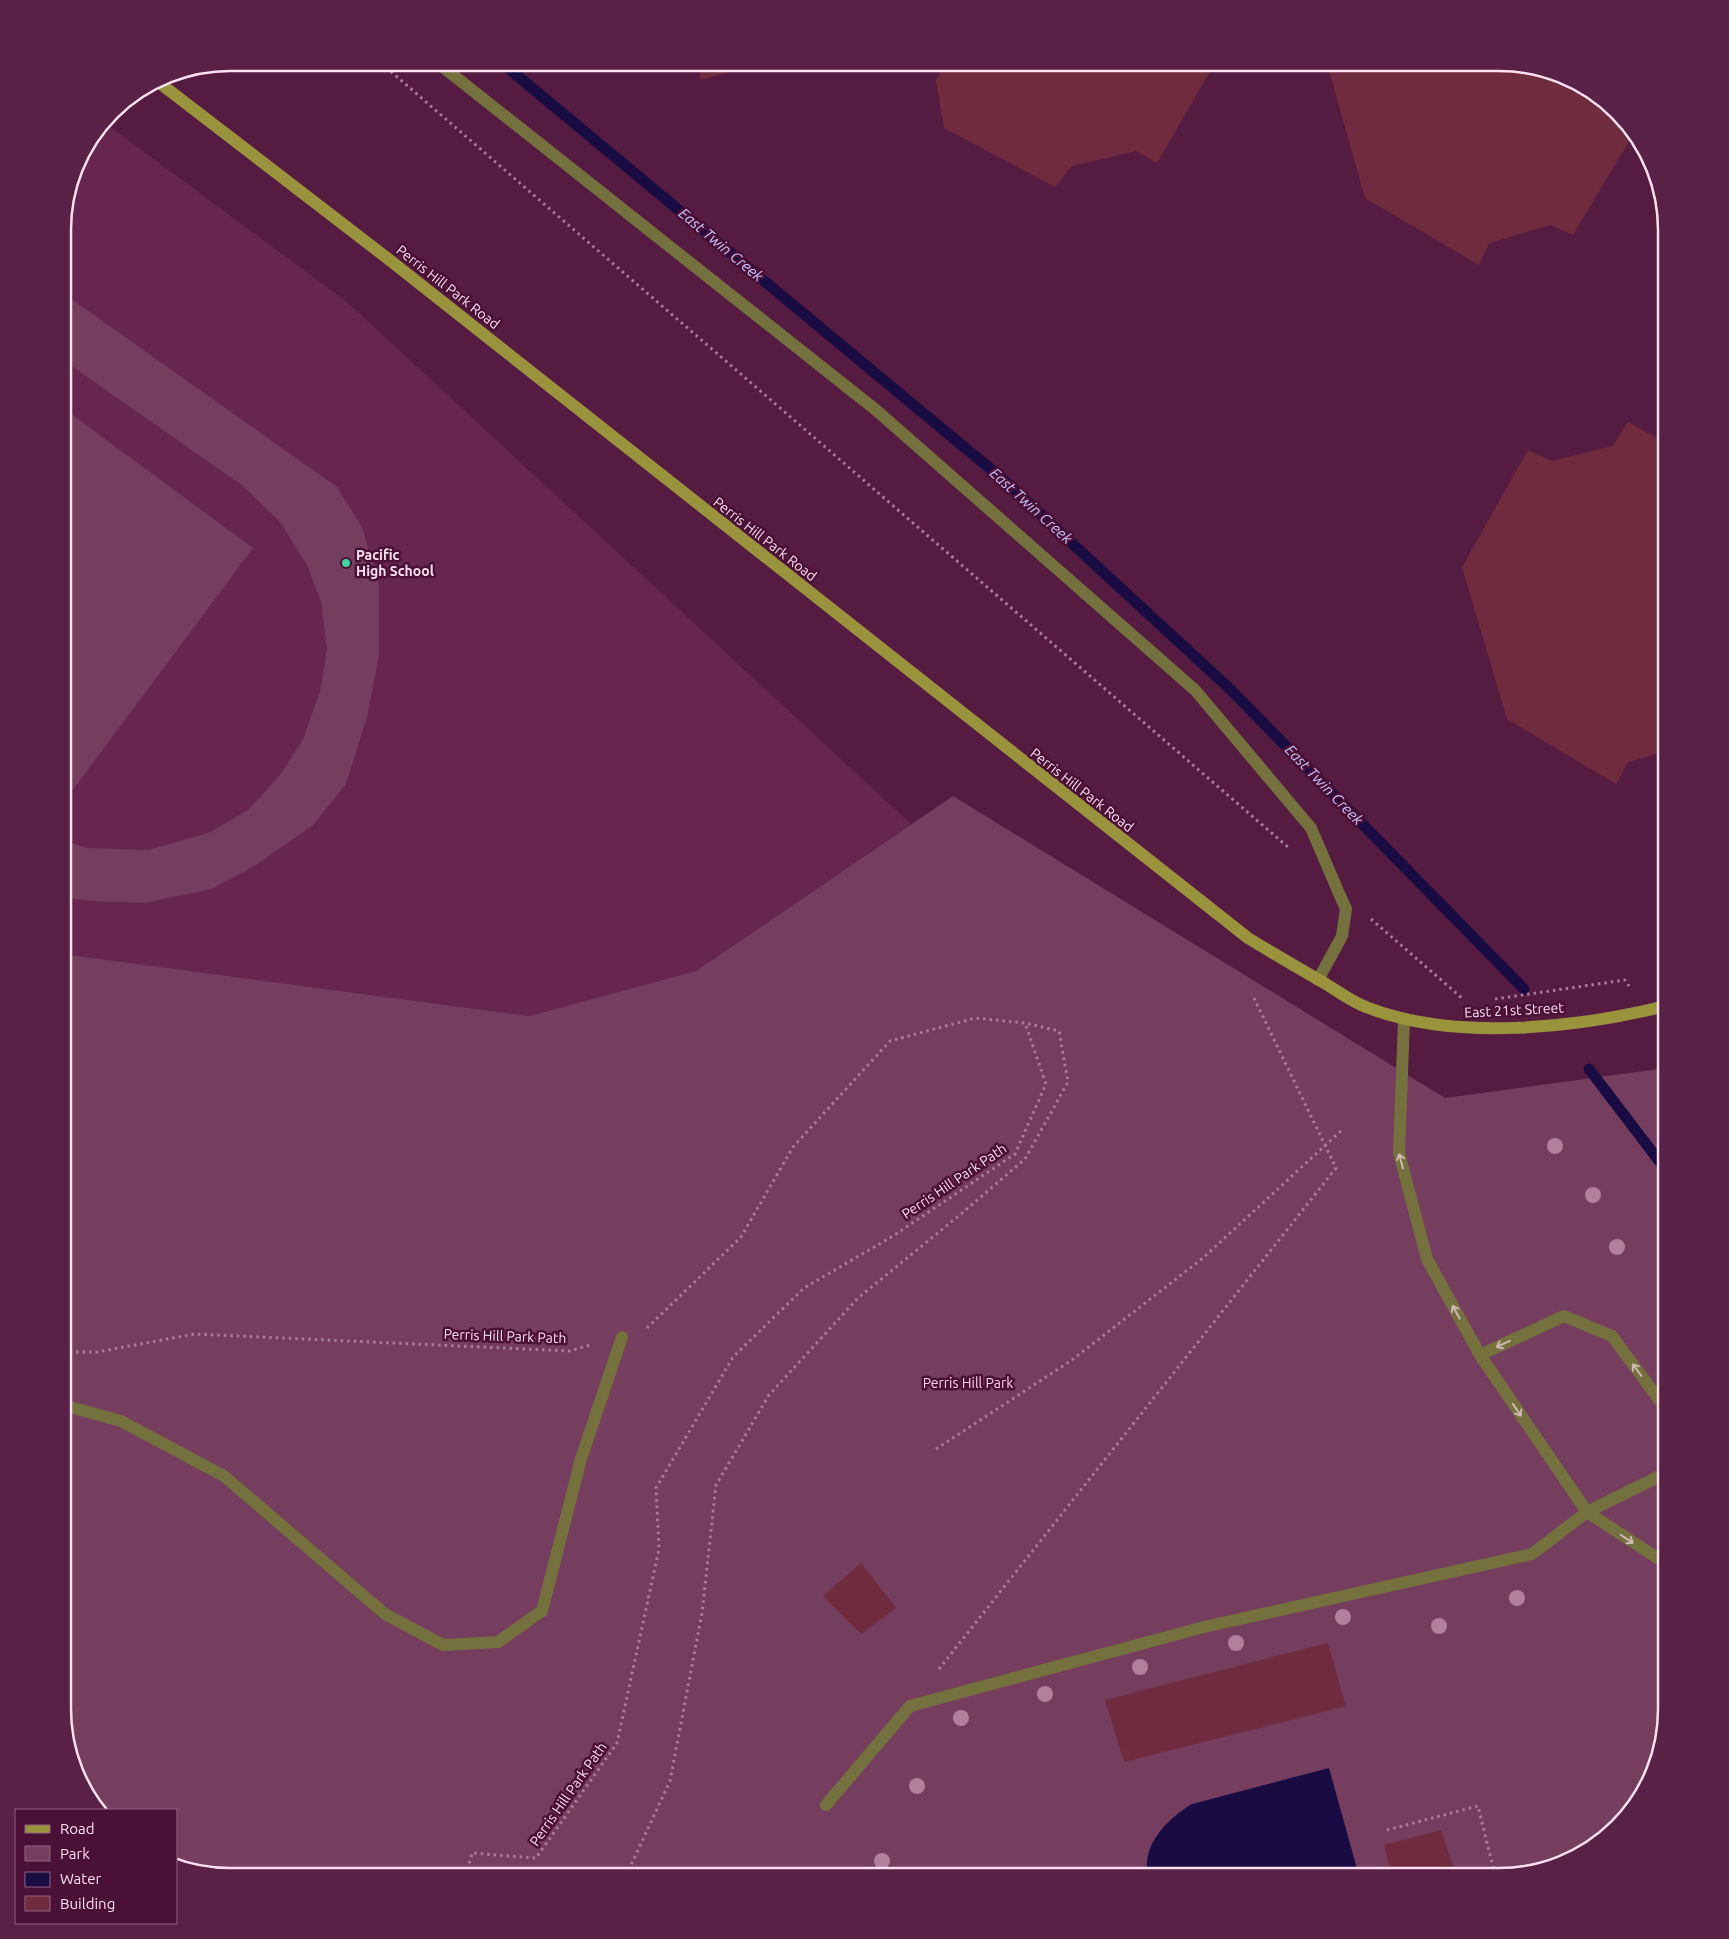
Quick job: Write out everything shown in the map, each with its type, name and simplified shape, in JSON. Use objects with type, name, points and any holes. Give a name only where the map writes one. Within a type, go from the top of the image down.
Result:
[{"type":"street","name":"Perris Hill Park Road","points":[[164,86],[387,258],[1178,886],[1248,938],[1364,1006]]},
{"type":"street","name":"East 21st Street","points":[[1364,1006],[1404,1020],[1459,1028],[1550,1025],[1658,1008]]},
{"type":"lane","points":[[450,71],[876,410],[1195,690],[1311,828],[1346,909],[1342,936],[1318,980]]},
{"type":"lane","points":[[1404,1020],[1398,1153],[1427,1259],[1480,1355],[1586,1512],[1658,1558]]},
{"type":"lane","points":[[1480,1355],[1564,1316],[1612,1336],[1658,1399]]},
{"type":"lane","points":[[71,1407],[121,1421],[224,1476],[385,1614],[443,1646],[498,1642],[542,1611],[581,1459],[622,1337]]},
{"type":"lane","points":[[826,1805],[910,1706],[1204,1627],[1532,1554],[1586,1512],[1658,1477]]},
{"type":"path","points":[[392,71],[1293,852]]},
{"type":"path","points":[[1338,891],[1467,1003]]},
{"type":"path","points":[[1487,1000],[1624,980],[1645,1011]]},
{"type":"path","points":[[910,1706],[1336,1168],[1252,994]]},
{"type":"path","name":"Perris Hill Park Path","points":[[71,1352],[97,1352],[194,1334],[570,1351],[645,1330],[741,1237],[793,1147],[890,1041],[974,1018],[1025,1023],[1046,1084],[1015,1154],[893,1236],[804,1288],[733,1356],[656,1488],[659,1549],[617,1743],[536,1858],[472,1854],[468,1868]]},
{"type":"path","points":[[630,1868],[670,1780],[702,1613],[716,1484],[769,1395],[858,1298],[962,1214],[1025,1159],[1068,1082],[1059,1031],[1025,1023]]},
{"type":"path","points":[[936,1449],[1072,1360],[1203,1258],[1343,1129]]},
{"type":"path","points":[[1387,1830],[1478,1806],[1493,1868]]},
{"type":"shaded area","name":"Pacific High School","points":[[110,127],[347,302],[911,824],[696,971],[529,1016],[72,955],[72,220],[74,199],[83,169],[98,142]]},
{"type":"green space","points":[[72,299],[337,487],[362,527],[379,586],[379,656],[367,717],[346,784],[313,825],[256,865],[212,889],[144,903],[89,901],[72,898],[72,843],[88,848],[148,850],[208,833],[248,810],[280,775],[303,739],[320,691],[327,649],[321,602],[307,565],[280,522],[243,486],[72,366]]},
{"type":"green space","points":[[72,415],[253,548],[72,791]]},
{"type":"green space","name":"Perris Hill Park","points":[[953,796],[1445,1098],[1658,1069],[1658,1709],[1656,1730],[1649,1760],[1631,1797],[1618,1814],[1596,1835],[1569,1851],[1530,1865],[1499,1868],[230,1868],[209,1866],[178,1859],[178,1809],[107,1809],[83,1770],[74,1740],[71,1709],[72,955],[529,1016],[696,971]]},
{"type":"water","points":[[1329,1768],[1357,1868],[1147,1868],[1148,1854],[1158,1834],[1174,1817],[1192,1804]]},
{"type":"building","points":[[699,71],[731,71],[701,80]]},
{"type":"building","points":[[941,72],[1210,72],[1157,163],[1136,151],[1072,166],[1055,187],[944,128],[936,81]]},
{"type":"building","points":[[1329,72],[1509,72],[1530,74],[1560,83],[1587,98],[1604,111],[1630,140],[1573,235],[1551,225],[1489,243],[1479,265],[1365,198]]},
{"type":"building","points":[[1628,422],[1658,439],[1658,753],[1628,762],[1616,784],[1507,719],[1462,567],[1528,450],[1552,461],[1613,446]]},
{"type":"building","points":[[861,1563],[896,1608],[861,1634],[823,1596]]},
{"type":"building","points":[[1328,1643],[1346,1706],[1124,1762],[1105,1700]]},
{"type":"building","points":[[1441,1830],[1454,1868],[1390,1868],[1384,1845]]},
{"type":"waterway","name":"East Twin Creek","points":[[512,71],[999,476],[1230,689],[1524,989]]},
{"type":"waterway","name":"East Twin Creek","points":[[1589,1069],[1658,1160]]},
{"type":"place","name":"Pacific High School","points":[[346,563]]}]
